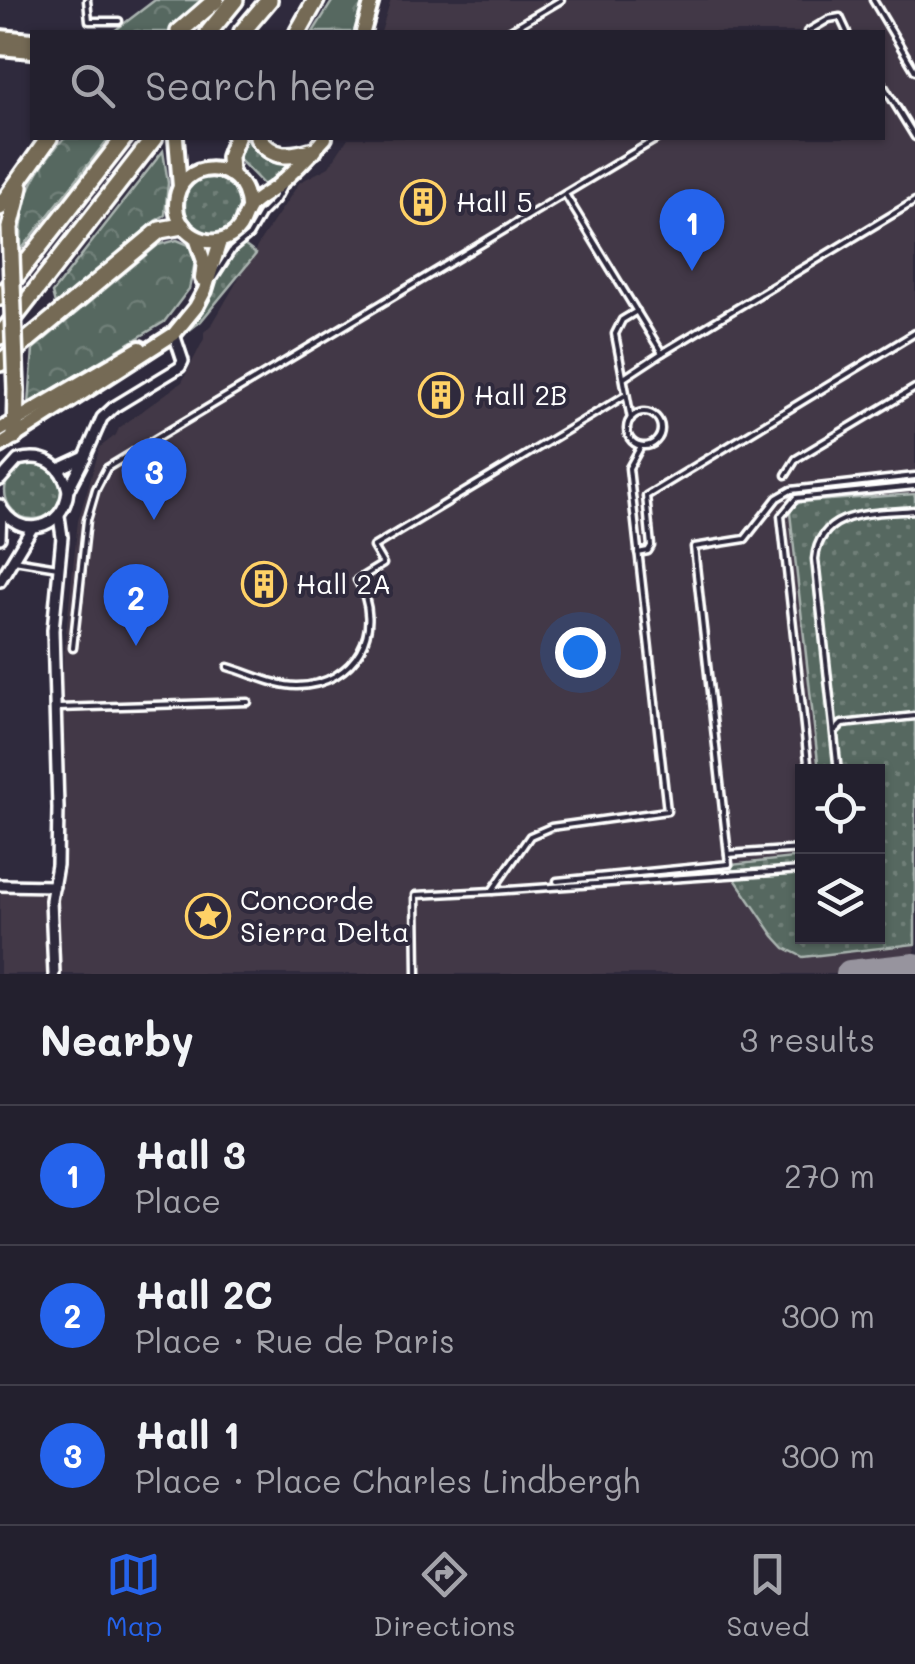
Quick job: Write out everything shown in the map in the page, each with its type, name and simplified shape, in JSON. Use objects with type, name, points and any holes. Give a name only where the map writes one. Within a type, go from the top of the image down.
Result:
[{"type":"highway","points":[[181,30],[216,0]]},
{"type":"highway","points":[[211,30],[235,0]]},
{"type":"highway","points":[[244,30],[268,0]]},
{"type":"highway","points":[[299,30],[316,0]]},
{"type":"highway","points":[[0,206],[47,140]]},
{"type":"highway","points":[[0,297],[122,140]]},
{"type":"highway","points":[[0,336],[152,140]]},
{"type":"highway","points":[[230,173],[235,140]]},
{"type":"highway","points":[[260,140],[278,155],[290,156],[320,144]]},
{"type":"highway","points":[[10,429],[16,390],[10,228],[32,160]]},
{"type":"highway","points":[[0,363],[160,230],[182,226]]},
{"type":"main road","points":[[364,30],[372,0]]},
{"type":"main road","points":[[0,37],[30,40]]},
{"type":"main road","points":[[0,48],[30,51]]},
{"type":"main road","points":[[176,140],[188,158],[204,170]]},
{"type":"main road","points":[[0,446],[10,429],[154,340],[173,324],[192,298],[202,278],[204,261],[196,238],[182,226],[176,206],[180,187],[176,140]]},
{"type":"main road","points":[[248,207],[320,144]]},
{"type":"main road","points":[[180,187],[194,173],[204,170],[230,173],[245,189],[248,207],[240,229],[220,240],[196,238]]},
{"type":"main road","points":[[245,189],[274,188]]},
{"type":"main road","points":[[10,429],[174,334],[206,290],[220,240]]},
{"type":"street","points":[[54,974],[58,808],[53,609],[62,536],[59,516],[102,418],[180,366],[183,360],[174,334]]},
{"type":"street","points":[[10,429],[18,460]]},
{"type":"street","points":[[60,469],[85,457]]},
{"type":"street","points":[[0,480],[18,460],[41,458],[60,469],[68,490]]},
{"type":"street","points":[[1,507],[14,523],[32,528],[59,516]]},
{"type":"street","points":[[0,538],[1,507]]},
{"type":"street","points":[[0,581],[32,528]]},
{"type":"street","points":[[0,885],[54,886]]},
{"type":"lane","points":[[87,0],[90,21],[120,22]]},
{"type":"lane","points":[[510,30],[562,0]]},
{"type":"lane","points":[[872,0],[915,71]]},
{"type":"lane","points":[[811,30],[840,17],[847,30]]},
{"type":"lane","points":[[885,88],[915,138]]},
{"type":"lane","points":[[74,648],[87,520],[107,468],[655,140]]},
{"type":"lane","points":[[206,290],[232,250],[250,236],[290,174]]},
{"type":"lane","points":[[565,194],[662,353]]},
{"type":"lane","points":[[624,378],[915,201]]},
{"type":"lane","points":[[631,419],[647,412],[660,424],[658,438],[641,446],[629,437],[631,419],[614,334],[622,320],[637,311]]},
{"type":"lane","points":[[638,553],[648,552],[652,546],[646,496],[915,333]]},
{"type":"lane","points":[[786,474],[796,459],[915,388]]},
{"type":"lane","points":[[228,667],[292,686],[315,684],[336,674],[352,662],[368,635],[368,598],[357,580],[383,564],[373,547],[624,396]]},
{"type":"lane","points":[[492,891],[530,836],[551,827],[667,811],[630,468],[641,446]]},
{"type":"lane","points":[[558,881],[729,864],[694,547],[745,539],[777,498],[790,490],[915,476]]},
{"type":"lane","points":[[808,764],[781,516],[796,498],[915,486]]},
{"type":"lane","points":[[837,764],[816,545],[825,531],[844,518],[915,510]]},
{"type":"lane","points":[[13,559],[58,567]]},
{"type":"lane","points":[[53,709],[248,702]]},
{"type":"lane","points":[[834,734],[842,724],[915,716]]},
{"type":"lane","points":[[728,854],[795,849]]},
{"type":"lane","points":[[417,974],[416,895],[795,870]]},
{"type":"shaded area","points":[[391,0],[915,0],[915,974],[0,974],[0,879],[51,879],[63,661],[78,521],[100,447],[119,428],[182,382],[204,332],[300,182],[329,167],[347,140],[885,140],[885,30],[382,30]]},
{"type":"green space","points":[[155,0],[208,0],[174,30],[116,30]]},
{"type":"green space","points":[[333,0],[364,0],[357,30],[314,30]]},
{"type":"green space","points":[[62,140],[107,140],[21,250],[25,202],[43,164]]},
{"type":"green space","points":[[241,140],[257,140],[278,161],[293,164],[265,186],[237,157]]},
{"type":"green space","points":[[163,151],[168,183],[165,215],[56,308],[52,293]]},
{"type":"green space","points":[[211,176],[232,184],[240,205],[232,226],[211,234],[190,226],[182,205],[190,184]]},
{"type":"green space","points":[[177,240],[189,245],[196,258],[189,289],[164,322],[29,404],[33,349],[158,245]]},
{"type":"green space","points":[[244,245],[256,254],[201,321],[182,336],[231,253]]},
{"type":"green space","points":[[33,463],[53,471],[61,491],[53,511],[33,519],[13,511],[5,491],[13,471]]},
{"type":"green space","points":[[915,494],[915,944],[803,957],[785,948],[774,936],[735,879],[731,865],[795,858],[795,944],[885,944],[885,764],[818,764],[790,513],[801,502]]},
{"type":"taxiway","points":[[850,974],[915,967]]},
{"type":"place","name":"Hall 5","points":[[423,202]]},
{"type":"place","name":"Hall 3","points":[[692,271]]},
{"type":"place","name":"Hall 2B","points":[[441,395]]},
{"type":"place","name":"Hall 1","points":[[154,520]]},
{"type":"place","name":"Hall 2A","points":[[264,584]]},
{"type":"place","name":"Hall 2C","points":[[136,646]]},
{"type":"place","name":"Concorde Sierra Delta","points":[[208,916]]}]
